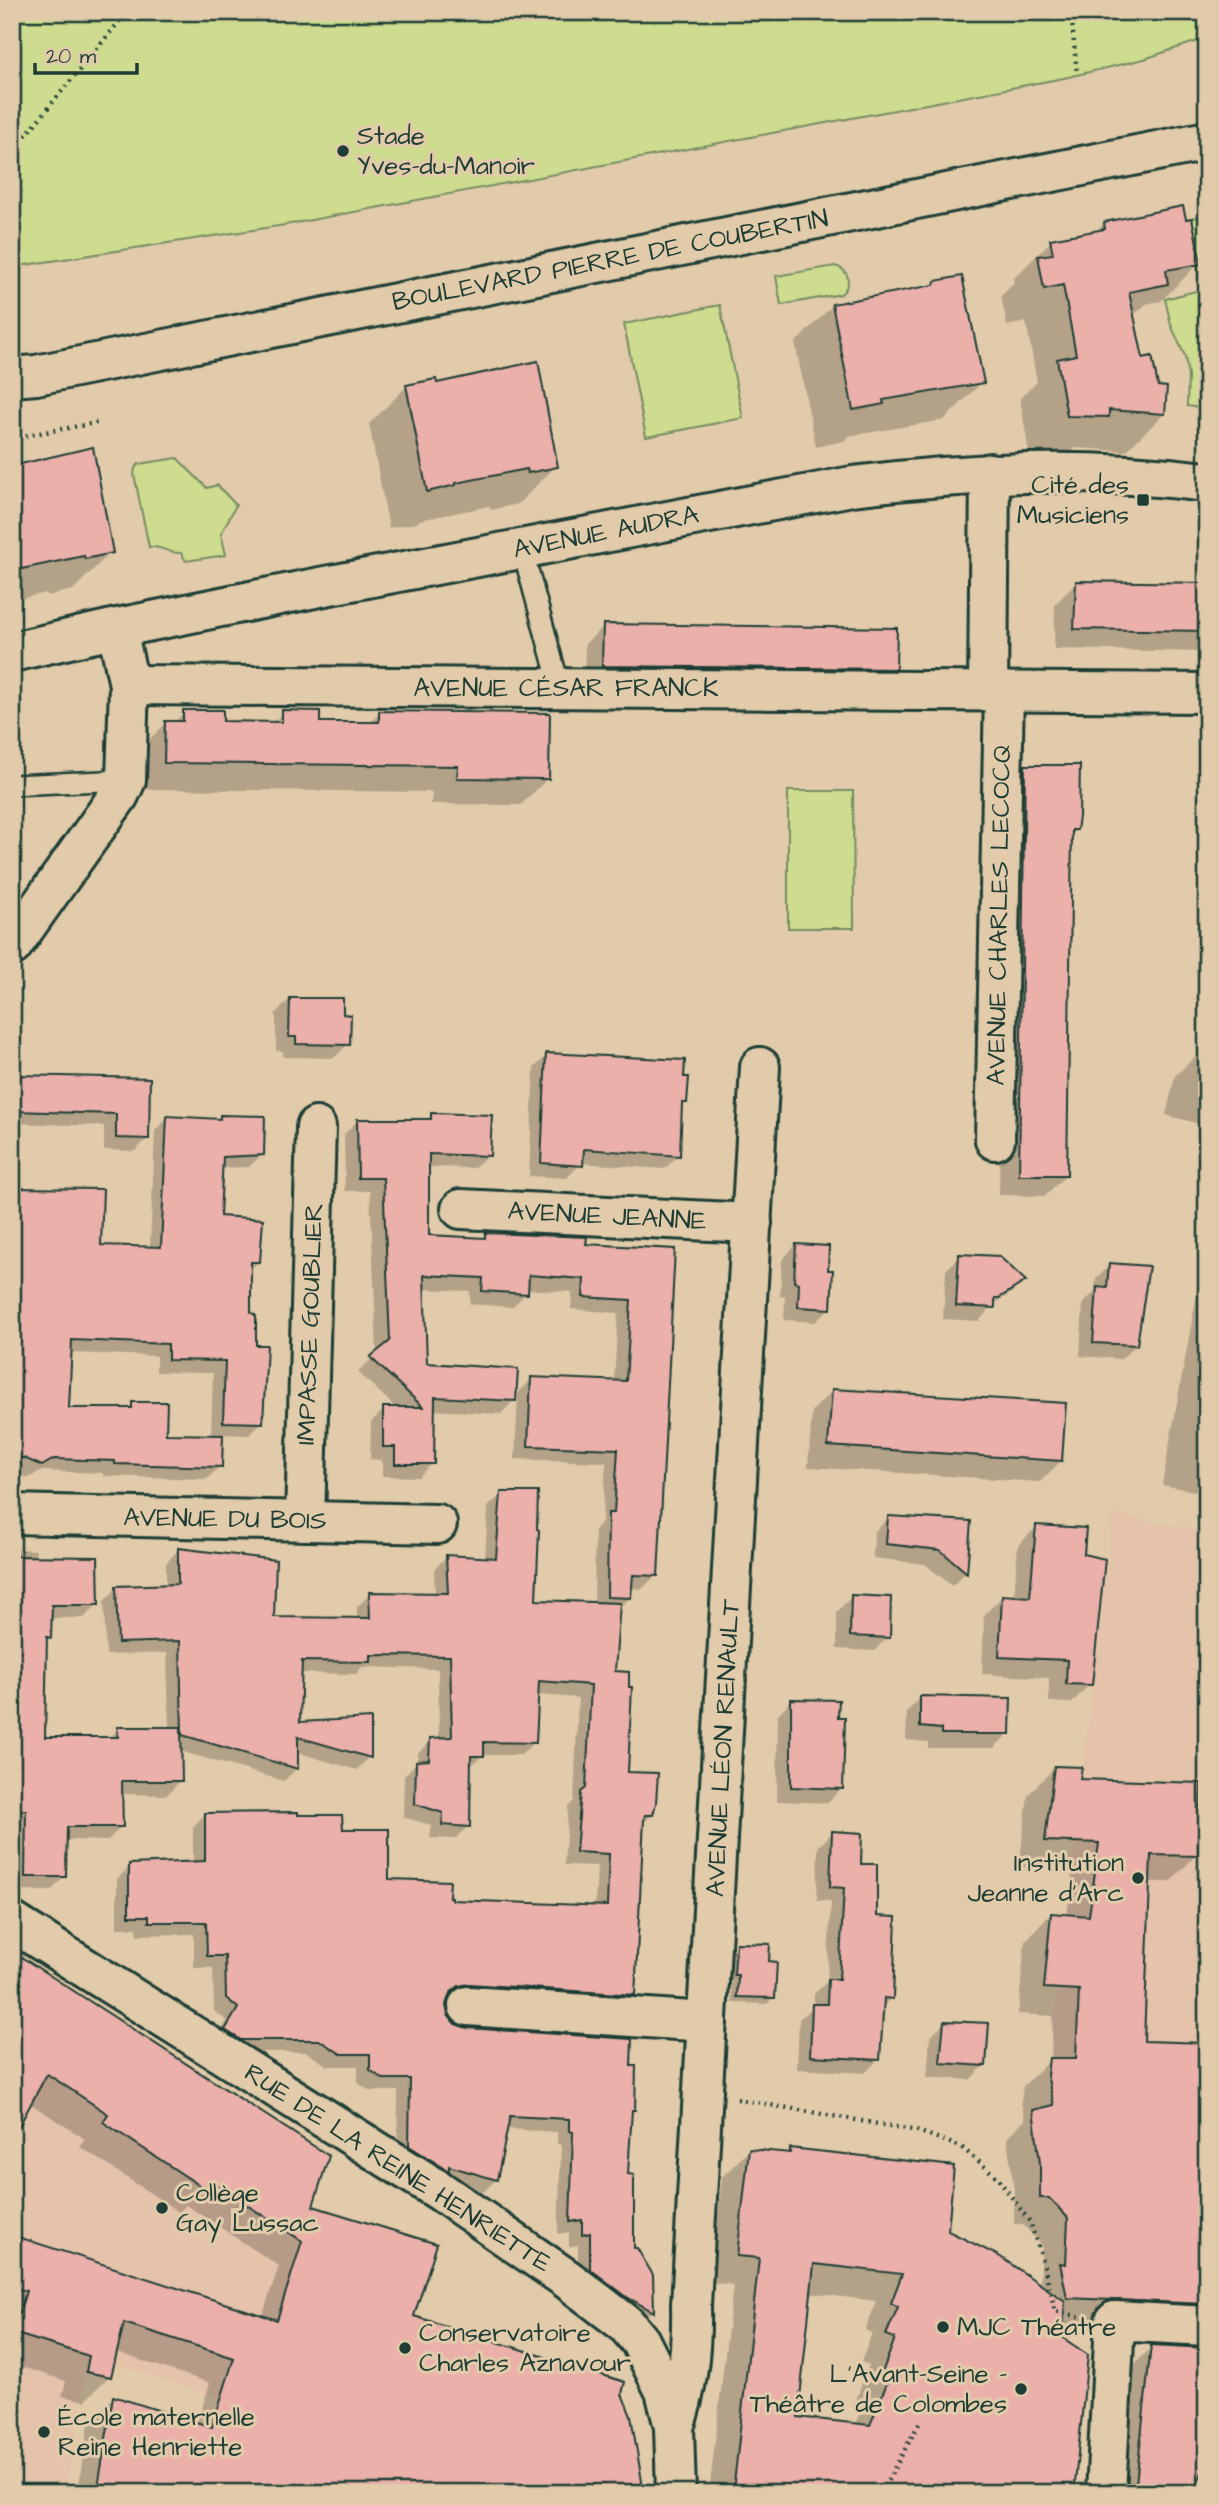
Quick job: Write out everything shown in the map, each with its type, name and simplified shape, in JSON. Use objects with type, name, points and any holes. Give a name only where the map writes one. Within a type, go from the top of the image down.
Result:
[{"type":"street","name":"BOULEVARD PIERRE DE COUBERTIN","points":[[12,377],[36,375],[1207,141]]},
{"type":"street","name":"AVENUE AUDRA","points":[[12,652],[117,628],[852,486],[990,474],[1079,473],[1207,482]]},
{"type":"street","name":"AVENUE CHARLES LECOCQ","points":[[990,474],[996,691],[995,1140]]},
{"type":"street","points":[[12,946],[119,795],[126,780],[129,685],[117,628]]},
{"type":"street","name":"AVENUE CÉSAR FRANCK","points":[[129,685],[1207,693]]},
{"type":"street","points":[[12,891],[50,892]]},
{"type":"street","name":"AVENUE LÉON RENAULT","points":[[674,2427],[684,2397],[692,2331],[702,2093],[760,1067]]},
{"type":"street","name":"IMPASSE GOUBLIER","points":[[305,1521],[316,1127]]},
{"type":"street","name":"AVENUE JEANNE","points":[[461,1209],[752,1223]]},
{"type":"street","name":"AVENUE DU BOIS","points":[[12,1514],[437,1524]]},
{"type":"street","name":"RUE DE LA REINE HENRIETTE","points":[[12,1923],[440,2191],[567,2279],[626,2324],[640,2341],[665,2391],[674,2427],[676,2493]]},
{"type":"street","points":[[468,2006],[707,2022]]},
{"type":"street","points":[[640,2341],[652,2346],[662,2346],[680,2339],[685,2331],[691,2305]]},
{"type":"street","points":[[1105,2493],[1115,2321],[1207,2326]]},
{"type":"lane","points":[[522,548],[560,688]]},
{"type":"lane","points":[[12,785],[126,780]]},
{"type":"path","points":[[12,152],[127,12]]},
{"type":"path","points":[[1071,12],[1077,75]]},
{"type":"path","points":[[12,438],[101,422]]},
{"type":"path","points":[[702,2093],[918,2131],[961,2147],[996,2176],[1030,2222],[1043,2260],[1055,2311],[1115,2321]]},
{"type":"path","points":[[881,2493],[921,2420]]},
{"type":"shaded area","name":"Institution Jeanne d'Arc","points":[[1113,1514],[1207,1531],[1207,2304],[1065,2298],[1070,2162],[1047,2075]]},
{"type":"shaded area","name":"Collège Gay Lussac","points":[[12,1951],[328,2156],[249,2407],[89,2356],[66,2493],[12,2493]]},
{"type":"green space","name":"Stade Yves-du-Manoir","points":[[12,12],[1207,12],[1207,38],[1144,59],[1064,78],[285,225],[12,267]]},
{"type":"green space","points":[[1207,215],[1207,276],[1199,277],[1197,264],[1201,263],[1192,218]]},
{"type":"green space","points":[[835,266],[844,271],[848,278],[847,286],[841,294],[781,305],[776,276]]},
{"type":"green space","points":[[1207,288],[1207,409],[1187,406],[1188,376],[1185,356],[1171,325],[1165,299]]},
{"type":"green space","points":[[720,305],[743,418],[646,437],[624,324]]},
{"type":"green space","points":[[177,458],[207,488],[217,485],[236,505],[221,534],[226,555],[186,561],[181,553],[149,547],[135,468],[139,464]]},
{"type":"green space","points":[[788,791],[853,791],[854,928],[788,928]]},
{"type":"building","points":[[1183,206],[1186,219],[1192,218],[1201,264],[1166,270],[1168,284],[1129,292],[1143,358],[1152,356],[1158,386],[1167,387],[1165,414],[1109,410],[1109,417],[1067,416],[1057,359],[1076,355],[1063,285],[1044,289],[1038,256],[1053,254],[1050,239],[1105,229],[1104,222]]},
{"type":"building","points":[[962,276],[984,383],[883,400],[884,404],[853,410],[832,304],[934,285],[935,281]]},
{"type":"building","points":[[538,361],[558,467],[528,473],[527,469],[456,483],[427,492],[406,385],[436,379],[437,383]]},
{"type":"building","points":[[93,447],[113,553],[85,559],[84,556],[12,571],[12,466]]},
{"type":"building","points":[[1076,581],[1207,583],[1207,631],[1074,629]]},
{"type":"building","points":[[603,624],[897,628],[896,669],[602,666]]},
{"type":"building","points":[[183,710],[223,710],[223,721],[282,722],[282,710],[320,711],[320,722],[379,722],[379,711],[550,713],[549,779],[457,778],[458,766],[164,763],[165,721],[183,721]]},
{"type":"building","points":[[1025,765],[1080,765],[1079,817],[1077,830],[1072,830],[1067,1175],[1019,1175]]},
{"type":"building","points":[[290,998],[343,998],[343,1014],[351,1015],[350,1045],[296,1044],[296,1037],[289,1037]]},
{"type":"building","points":[[546,1053],[685,1060],[684,1077],[689,1077],[687,1103],[682,1103],[680,1156],[584,1149],[583,1166],[541,1163]]},
{"type":"building","points":[[15,1075],[150,1078],[149,1139],[116,1138],[116,1114],[13,1111]]},
{"type":"building","points":[[431,1113],[492,1115],[490,1156],[429,1154],[429,1235],[485,1238],[485,1233],[587,1237],[586,1244],[675,1249],[658,1576],[633,1575],[631,1598],[607,1597],[608,1513],[614,1513],[618,1449],[528,1446],[531,1377],[626,1381],[631,1300],[583,1297],[584,1279],[529,1275],[528,1294],[482,1291],[483,1278],[424,1275],[427,1363],[518,1369],[516,1401],[435,1397],[434,1464],[395,1464],[395,1447],[383,1447],[383,1407],[423,1407],[370,1357],[390,1341],[383,1178],[358,1178],[357,1119],[431,1119]]},
{"type":"building","points":[[220,1115],[265,1116],[264,1155],[223,1157],[220,1216],[263,1219],[260,1262],[251,1262],[251,1312],[256,1316],[256,1345],[267,1345],[263,1423],[223,1422],[225,1361],[168,1360],[168,1344],[72,1340],[69,1408],[132,1408],[132,1402],[167,1402],[166,1434],[223,1435],[222,1467],[54,1459],[42,1466],[24,1458],[12,1458],[12,1188],[103,1189],[101,1245],[161,1247],[167,1116],[220,1119]]},
{"type":"building","points":[[796,1244],[829,1246],[828,1270],[833,1270],[831,1309],[798,1307],[799,1283],[794,1282]]},
{"type":"building","points":[[959,1254],[999,1256],[1026,1281],[995,1298],[995,1308],[956,1306]]},
{"type":"building","points":[[1109,1263],[1149,1266],[1137,1345],[1093,1343],[1097,1287],[1107,1288]]},
{"type":"building","points":[[832,1389],[1066,1403],[1062,1461],[828,1446]]},
{"type":"building","points":[[501,1492],[538,1492],[536,1600],[620,1603],[615,1671],[629,1672],[629,1687],[632,1687],[628,1772],[658,1773],[656,1803],[653,1815],[645,1815],[644,1819],[635,1995],[469,1984],[459,1986],[450,1993],[446,2005],[448,2015],[455,2024],[467,2028],[632,2039],[631,2066],[636,2066],[635,2110],[632,2110],[628,2174],[634,2175],[634,2248],[637,2248],[653,2275],[654,2312],[627,2297],[590,2269],[590,2233],[582,2235],[582,2220],[570,2222],[573,2132],[569,2131],[569,2119],[510,2116],[497,2180],[449,2166],[449,2171],[409,2146],[410,2079],[383,2079],[370,2070],[370,2054],[341,2054],[319,2040],[241,2040],[225,2030],[238,2008],[226,1998],[225,1956],[207,1956],[206,1922],[149,1922],[149,1916],[129,1916],[129,1864],[205,1861],[205,1813],[298,1812],[298,1815],[342,1815],[343,1829],[389,1829],[389,1879],[450,1881],[449,1897],[452,1897],[452,1900],[607,1906],[609,1854],[576,1852],[581,1792],[586,1788],[591,1685],[539,1681],[536,1743],[484,1742],[484,1756],[471,1756],[470,1827],[442,1825],[443,1813],[415,1804],[416,1761],[429,1760],[430,1738],[452,1737],[450,1656],[371,1655],[371,1662],[302,1661],[300,1722],[371,1718],[371,1758],[298,1737],[298,1769],[182,1735],[180,1641],[118,1643],[116,1586],[178,1584],[178,1548],[276,1560],[274,1617],[370,1618],[369,1592],[448,1593],[446,1555],[496,1558]]},
{"type":"building","points":[[888,1516],[971,1521],[967,1573],[940,1550],[886,1544]]},
{"type":"building","points":[[1036,1525],[1086,1528],[1084,1554],[1105,1559],[1092,1685],[1066,1684],[1067,1660],[999,1657],[1002,1595],[1030,1597]]},
{"type":"building","points":[[12,1556],[98,1557],[99,1605],[52,1605],[51,1638],[47,1637],[45,1737],[118,1737],[117,1727],[181,1727],[182,1781],[122,1781],[123,1827],[67,1827],[66,1877],[25,1877],[26,1810],[12,1810]]},
{"type":"building","points":[[851,1595],[891,1597],[890,1638],[850,1636]]},
{"type":"building","points":[[920,1696],[1011,1698],[1010,1734],[941,1734],[941,1729],[920,1727]]},
{"type":"building","points":[[791,1699],[839,1700],[838,1717],[845,1717],[843,1789],[791,1787]]},
{"type":"building","points":[[1054,1766],[1082,1767],[1080,1779],[1201,1783],[1198,1856],[1151,1855],[1144,2041],[1207,2043],[1207,2304],[1067,2298],[1060,2263],[1066,2264],[1068,2218],[1049,2198],[1040,2198],[1040,2163],[1033,2110],[1054,2105],[1047,2075],[1049,2058],[1076,2058],[1079,1990],[1044,1988],[1051,1913],[1089,1916],[1099,1843],[1045,1841]]},
{"type":"building","points":[[832,1831],[862,1833],[861,1864],[877,1864],[877,1916],[896,1917],[893,1999],[884,1998],[880,2060],[810,2056],[812,2004],[827,2004],[828,1979],[839,1979],[844,1888],[830,1887]]},
{"type":"building","points":[[736,1943],[770,1944],[769,1961],[777,1962],[775,1998],[737,1997],[738,1975],[734,1975]]},
{"type":"building","points":[[12,1951],[329,2156],[313,2206],[437,2244],[414,2316],[625,2382],[622,2394],[631,2416],[644,2493],[97,2493],[113,2396],[212,2427],[234,2358],[124,2323],[111,2377],[86,2372],[89,2356],[13,2333],[26,2291],[12,2287],[12,2235],[277,2320],[302,2241],[210,2181],[205,2189],[103,2122],[108,2114],[47,2074],[12,2139]]},
{"type":"building","points":[[944,2021],[989,2023],[986,2066],[940,2063]]},
{"type":"building","name":"MJC Théatre","points":[[790,2148],[954,2166],[948,2231],[999,2256],[1065,2301],[1063,2338],[1088,2355],[1074,2493],[733,2493],[759,2258],[737,2256],[749,2149],[790,2153]],"holes":[[[814,2264],[902,2274],[891,2303],[898,2307],[886,2335],[895,2338],[882,2373],[889,2378],[870,2425],[798,2417]]]},
{"type":"building","points":[[1151,2345],[1207,2348],[1207,2459],[1194,2493],[1135,2493]]},
{"type":"place","name":"Stade Yves-du-Manoir","points":[[343,151]]},
{"type":"place","name":"Cité des Musiciens","points":[[1143,500]]},
{"type":"place","name":"Institution Jeanne d'Arc","points":[[1138,1878]]},
{"type":"place","name":"Collège Gay Lussac","points":[[162,2208]]},
{"type":"place","name":"MJC Théatre","points":[[943,2327]]},
{"type":"place","name":"Conservatoire Charles Aznavour","points":[[405,2348]]},
{"type":"place","name":"L'Avant-Seine - Théâtre de Colombes","points":[[1021,2389]]},
{"type":"place","name":"École maternelle Reine Henriette","points":[[44,2432]]}]
